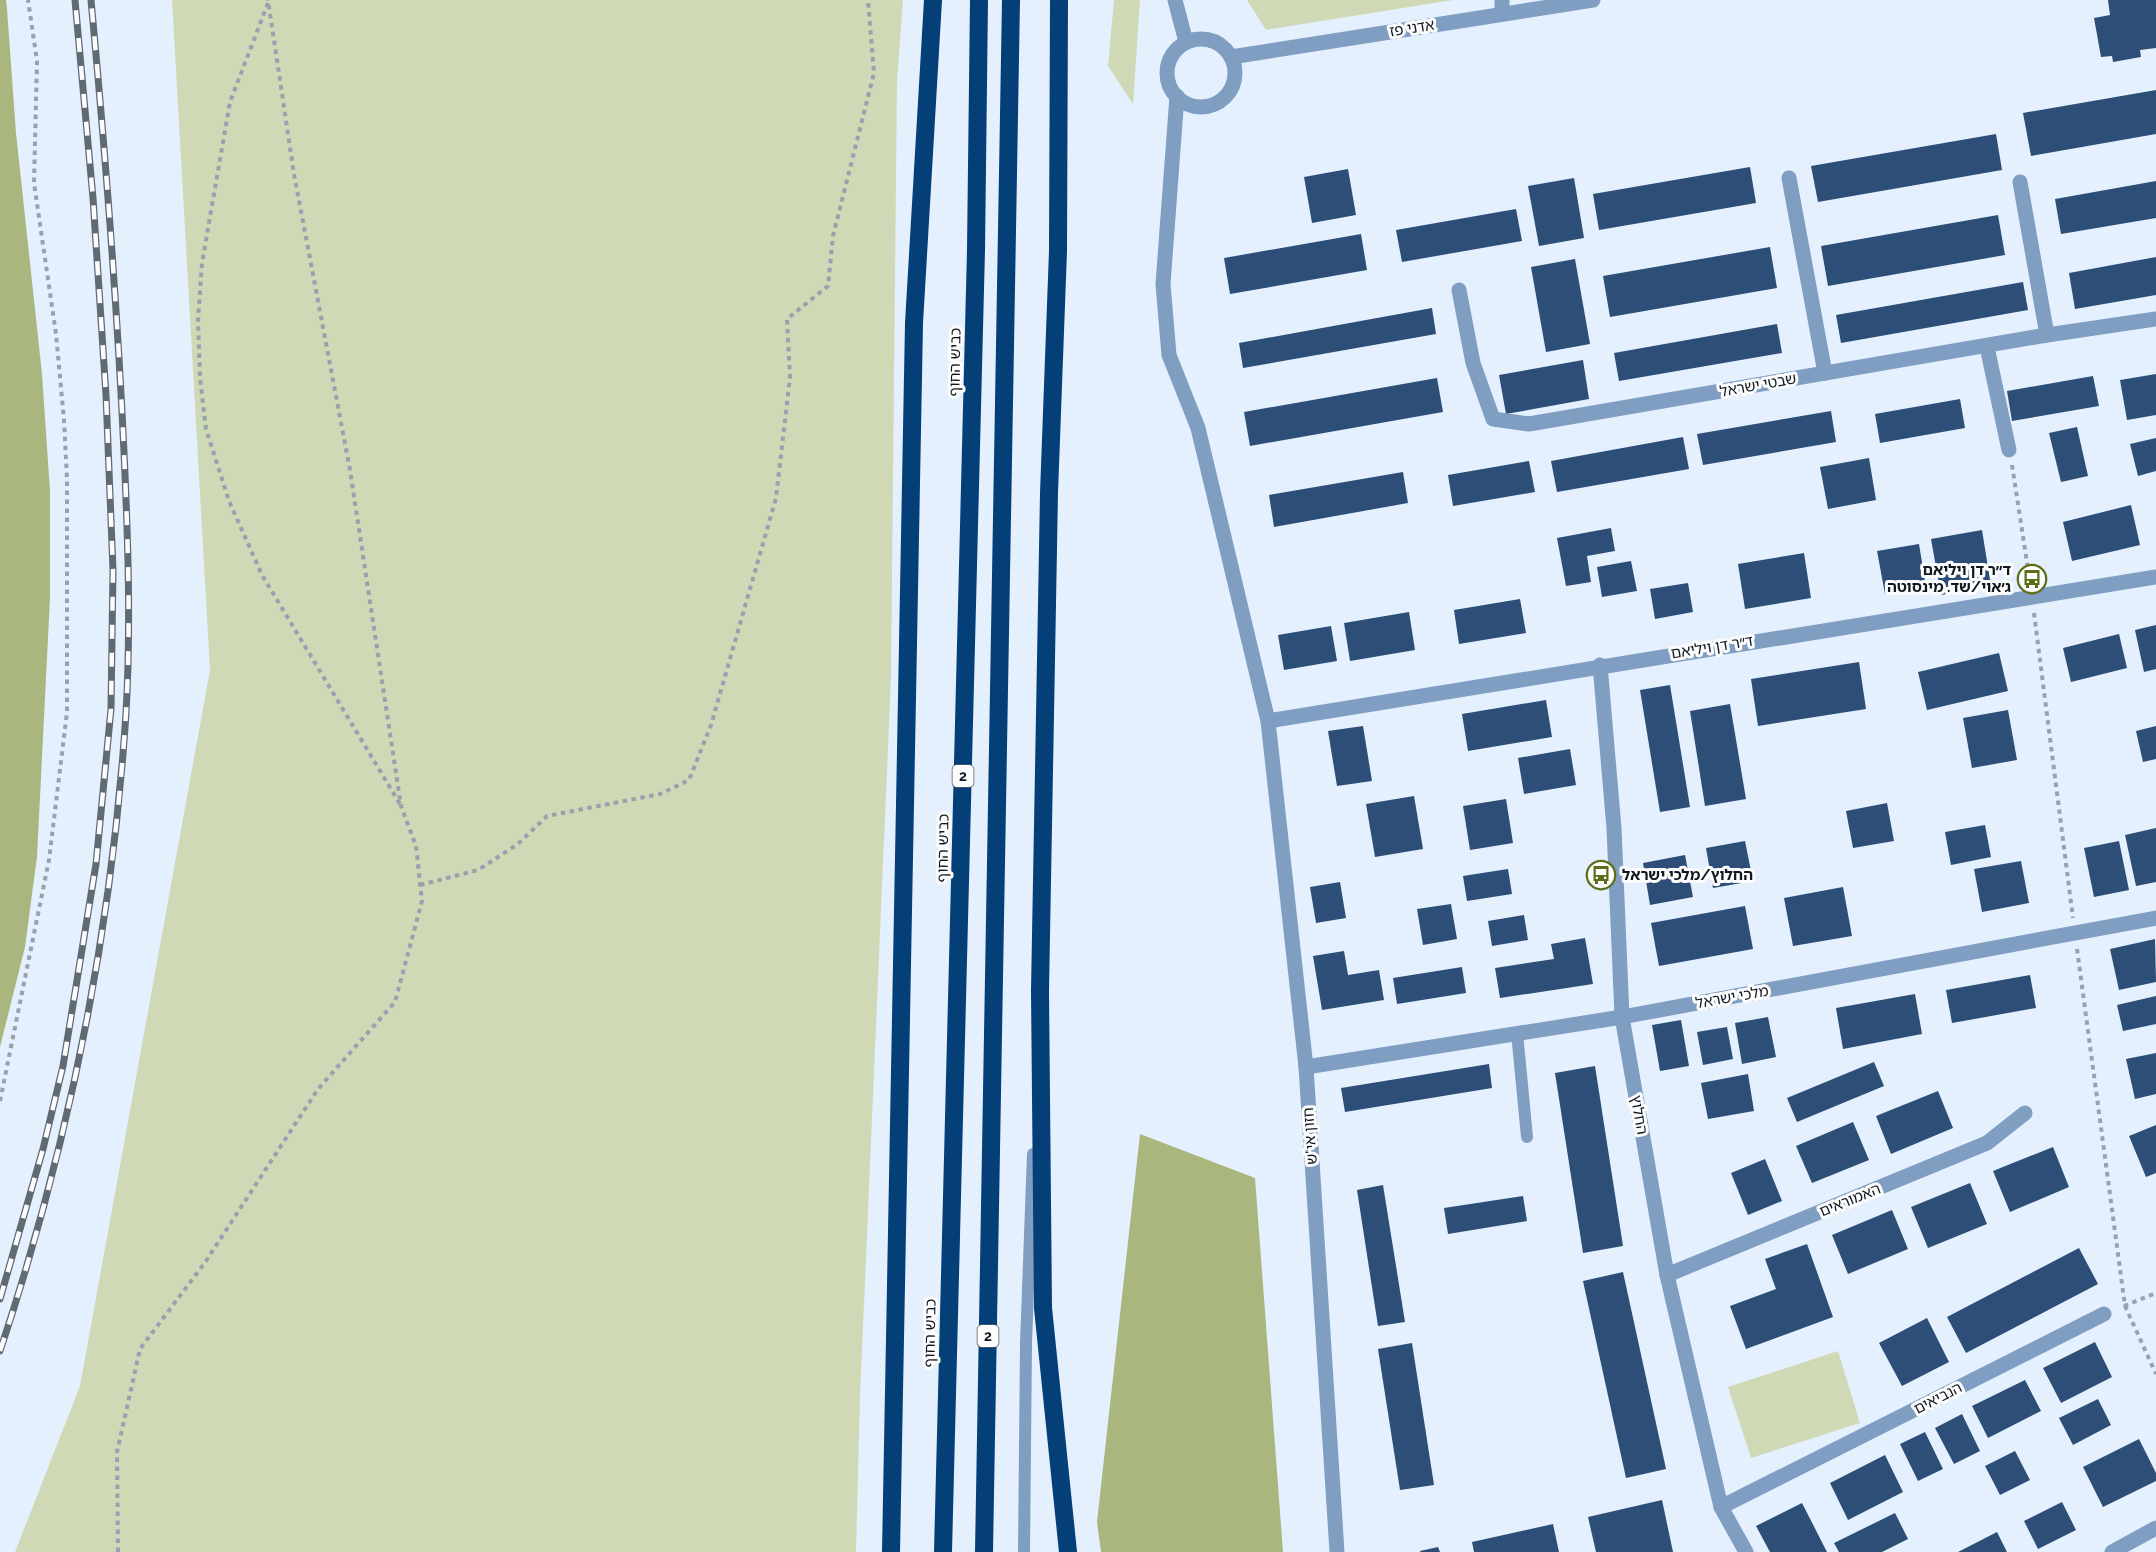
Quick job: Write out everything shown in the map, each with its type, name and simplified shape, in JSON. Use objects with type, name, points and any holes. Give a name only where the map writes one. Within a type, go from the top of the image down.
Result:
[{"type":"highway","points":[[891,1552],[914,323],[933,0]]},
{"type":"highway","name":"כביש החוף","points":[[943,1552],[976,250],[979,0]]},
{"type":"highway","name":"2","points":[[984,1552],[1011,0]]},
{"type":"highway","points":[[1059,4],[1058,251],[1048,505],[1040,991],[1042,1308],[1068,1552]]},
{"type":"highway","points":[[882,1552],[894,1438]]},
{"type":"street","points":[[1175,0],[1186,42]]},
{"type":"street","name":"אדני פז","points":[[1231,57],[1502,7],[1593,0]]},
{"type":"street","points":[[1197,39],[1214,41],[1224,47],[1231,57],[1235,68],[1234,81],[1221,100],[1199,106],[1186,103],[1177,96],[1167,75],[1170,59],[1176,49],[1186,42],[1197,39]]},
{"type":"street","name":"חזון אי\"ש","points":[[1177,96],[1163,284],[1170,355],[1198,428],[1268,721],[1306,1067],[1338,1552]]},
{"type":"street","points":[[1789,178],[1825,373]]},
{"type":"street","points":[[2020,182],[2047,335]]},
{"type":"street","name":"שבטי ישראל","points":[[1458,290],[1473,363],[1493,419],[1529,424],[2047,335],[2156,319]]},
{"type":"street","points":[[1987,347],[2009,450]]},
{"type":"street","name":"ד״ר דן ויליאם","points":[[1268,721],[1600,665],[2156,577]]},
{"type":"street","name":"החלוץ","points":[[1600,665],[1614,828],[1622,1017],[1667,1275],[1721,1507],[1746,1552]]},
{"type":"street","name":"מלכי ישראל","points":[[1306,1067],[1622,1017],[2156,918]]},
{"type":"street","name":"האמוראים","points":[[1667,1275],[1988,1143],[2025,1113]]},
{"type":"street","name":"הנביאים","points":[[1721,1507],[2104,1314]]},
{"type":"street","points":[[2112,1552],[2156,1528]]},
{"type":"lane","points":[[1023,1552],[1026,1343],[1040,991]]},
{"type":"lane","points":[[1517,1033],[1527,1137]]},
{"type":"path","points":[[0,1101],[49,860],[67,712],[67,479],[56,334],[34,172],[37,61],[28,0]]},
{"type":"path","points":[[420,885],[478,870],[518,844],[547,816],[660,794],[689,780],[711,725],[776,498],[790,377],[787,319],[828,286],[833,236],[874,72],[868,0]]},
{"type":"path","points":[[268,1],[294,174],[350,470],[401,806]]},
{"type":"path","points":[[118,1552],[117,1452],[140,1349],[206,1261],[318,1089],[395,1002],[422,901],[416,846],[401,806],[262,575],[229,501],[206,429],[199,355],[202,263],[230,102],[268,1]]},
{"type":"path","points":[[2104,1314],[2156,1293]]},
{"type":"green space","points":[[0,0],[6,0],[16,133],[42,374],[50,491],[50,598],[37,857],[25,947],[0,1047]]},
{"type":"green space","points":[[172,0],[903,0],[897,81],[891,678],[860,1397],[856,1552],[15,1552],[80,1386],[210,670]]},
{"type":"green space","points":[[1114,0],[1140,0],[1133,104],[1108,66]]},
{"type":"green space","points":[[1247,0],[1453,0],[1266,30]]},
{"type":"green space","points":[[1140,1134],[1255,1178],[1283,1552],[1101,1552],[1097,1522]]},
{"type":"green space","points":[[1838,1351],[1860,1423],[1751,1458],[1728,1387]]},
{"type":"building","points":[[2108,0],[2156,0],[2156,48],[2140,50],[2141,57],[2113,62],[2112,56],[2101,57],[2094,18],[2110,15]]},
{"type":"building","points":[[2156,90],[2156,134],[2031,156],[2023,113]]},
{"type":"building","points":[[1996,134],[2002,170],[1818,202],[1811,166]]},
{"type":"building","points":[[1750,167],[1756,203],[1599,230],[1593,194]]},
{"type":"building","points":[[1348,169],[1356,215],[1312,223],[1304,177]]},
{"type":"building","points":[[1574,178],[1584,238],[1539,246],[1528,186]]},
{"type":"building","points":[[2156,181],[2156,218],[2061,234],[2055,199]]},
{"type":"building","points":[[1516,209],[1522,241],[1402,262],[1396,230]]},
{"type":"building","points":[[1998,215],[2005,255],[1828,286],[1821,246]]},
{"type":"building","points":[[1361,234],[1367,270],[1230,294],[1224,258]]},
{"type":"building","points":[[1770,247],[1777,288],[1610,317],[1603,276]]},
{"type":"building","points":[[2156,257],[2156,295],[2075,309],[2069,273]]},
{"type":"building","points":[[1575,259],[1590,344],[1546,352],[1531,267]]},
{"type":"building","points":[[2023,282],[2028,310],[1841,343],[1836,315]]},
{"type":"building","points":[[1432,308],[1436,334],[1243,368],[1239,343]]},
{"type":"building","points":[[1777,324],[1782,353],[1619,381],[1614,353]]},
{"type":"building","points":[[1583,360],[1589,399],[1506,414],[1499,375]]},
{"type":"building","points":[[2156,374],[2156,415],[2127,420],[2120,380]]},
{"type":"building","points":[[2093,376],[2099,406],[2012,421],[2007,391]]},
{"type":"building","points":[[1437,378],[1443,412],[1250,446],[1244,412]]},
{"type":"building","points":[[1960,399],[1965,428],[1880,443],[1875,414]]},
{"type":"building","points":[[1831,411],[1836,442],[1703,465],[1697,434]]},
{"type":"building","points":[[2077,427],[2088,476],[2061,482],[2049,433]]},
{"type":"building","points":[[1683,437],[1689,469],[1557,492],[1551,461]]},
{"type":"building","points":[[2156,438],[2156,471],[2138,476],[2130,444]]},
{"type":"building","points":[[1869,458],[1876,500],[1828,509],[1820,467]]},
{"type":"building","points":[[1529,461],[1535,492],[1453,506],[1448,475]]},
{"type":"building","points":[[1403,472],[1408,503],[1274,527],[1269,495]]},
{"type":"building","points":[[2131,505],[2140,545],[2072,561],[2063,522]]},
{"type":"building","points":[[1611,528],[1615,551],[1587,556],[1591,582],[1566,586],[1557,538]]},
{"type":"building","points":[[1982,530],[1991,586],[1941,595],[1931,539]]},
{"type":"building","points":[[1919,544],[1926,587],[1885,594],[1877,551]]},
{"type":"building","points":[[1804,553],[1811,598],[1745,609],[1738,564]]},
{"type":"building","points":[[1631,561],[1637,591],[1602,597],[1597,567]]},
{"type":"building","points":[[1688,583],[1693,612],[1655,619],[1650,589]]},
{"type":"building","points":[[1520,599],[1526,633],[1459,644],[1454,610]]},
{"type":"building","points":[[1409,612],[1415,650],[1350,661],[1344,623]]},
{"type":"building","points":[[2156,625],[2156,669],[2144,672],[2135,630]]},
{"type":"building","points":[[1331,626],[1337,661],[1284,670],[1278,635]]},
{"type":"building","points":[[2119,634],[2127,668],[2071,682],[2063,648]]},
{"type":"building","points":[[1999,653],[2008,691],[1927,710],[1918,672]]},
{"type":"building","points":[[1859,662],[1866,709],[1758,726],[1751,679]]},
{"type":"building","points":[[1670,685],[1690,807],[1660,812],[1640,690]]},
{"type":"building","points":[[1546,700],[1552,737],[1468,751],[1462,714]]},
{"type":"building","points":[[1730,704],[1746,799],[1705,806],[1690,711]]},
{"type":"building","points":[[2008,710],[2017,760],[1972,768],[1963,718]]},
{"type":"building","points":[[1363,726],[1372,781],[1337,786],[1328,731]]},
{"type":"building","points":[[2156,726],[2156,759],[2143,762],[2136,731]]},
{"type":"building","points":[[1570,749],[1576,785],[1524,794],[1518,758]]},
{"type":"building","points":[[1414,796],[1423,849],[1375,857],[1366,804]]},
{"type":"building","points":[[1506,799],[1513,843],[1470,850],[1463,806]]},
{"type":"building","points":[[1887,803],[1894,841],[1853,848],[1846,811]]},
{"type":"building","points":[[1985,825],[1991,857],[1951,865],[1945,832]]},
{"type":"building","points":[[2156,828],[2156,882],[2136,886],[2125,835]]},
{"type":"building","points":[[1745,841],[1753,881],[1713,888],[1706,848]]},
{"type":"building","points":[[2119,841],[2129,890],[2094,897],[2084,848]]},
{"type":"building","points":[[1685,855],[1693,897],[1650,905],[1643,863]]},
{"type":"building","points":[[2021,861],[2029,903],[1982,912],[1974,869]]},
{"type":"building","points":[[1508,869],[1512,894],[1467,901],[1463,876]]},
{"type":"building","points":[[1340,882],[1346,918],[1316,923],[1310,887]]},
{"type":"building","points":[[1843,887],[1852,936],[1793,946],[1784,898]]},
{"type":"building","points":[[1451,904],[1457,939],[1423,945],[1417,909]]},
{"type":"building","points":[[1745,906],[1753,949],[1659,966],[1651,923]]},
{"type":"building","points":[[1524,915],[1528,940],[1492,946],[1488,921]]},
{"type":"building","points":[[1585,938],[1593,984],[1500,998],[1495,968],[1554,959],[1551,944]]},
{"type":"building","points":[[2155,939],[2156,982],[2119,990],[2110,949]]},
{"type":"building","points":[[1344,951],[1348,975],[1379,970],[1384,1000],[1322,1010],[1313,956]]},
{"type":"building","points":[[1462,967],[1466,993],[1397,1004],[1393,978]]},
{"type":"building","points":[[2030,975],[2036,1008],[1952,1023],[1946,990]]},
{"type":"building","points":[[1915,994],[1922,1034],[1843,1049],[1836,1008]]},
{"type":"building","points":[[2156,996],[2156,1024],[2123,1031],[2117,1005]]},
{"type":"building","points":[[1768,1017],[1776,1057],[1742,1064],[1735,1023]]},
{"type":"building","points":[[1681,1020],[1689,1066],[1660,1071],[1652,1025]]},
{"type":"building","points":[[1727,1027],[1733,1059],[1703,1065],[1697,1032]]},
{"type":"building","points":[[2156,1053],[2156,1094],[2135,1099],[2126,1059]]},
{"type":"building","points":[[1874,1062],[1884,1086],[1797,1122],[1787,1098]]},
{"type":"building","points":[[1489,1064],[1492,1088],[1345,1112],[1341,1088]]},
{"type":"building","points":[[1595,1066],[1623,1246],[1583,1253],[1555,1073]]},
{"type":"building","points":[[1748,1074],[1754,1111],[1708,1119],[1701,1083]]},
{"type":"building","points":[[1938,1091],[1953,1128],[1891,1154],[1876,1116]]},
{"type":"building","points":[[1853,1122],[1869,1160],[1812,1183],[1796,1146]]},
{"type":"building","points":[[2156,1125],[2156,1173],[2146,1177],[2129,1136]]},
{"type":"building","points":[[2053,1147],[2069,1187],[2010,1212],[1993,1171]]},
{"type":"building","points":[[1765,1159],[1782,1201],[1748,1215],[1731,1173]]},
{"type":"building","points":[[1970,1183],[1987,1224],[1928,1248],[1911,1207]]},
{"type":"building","points":[[1383,1185],[1405,1322],[1378,1326],[1357,1190]]},
{"type":"building","points":[[1523,1196],[1527,1221],[1448,1234],[1444,1208]]},
{"type":"building","points":[[1892,1210],[1908,1249],[1848,1274],[1832,1235]]},
{"type":"building","points":[[1807,1244],[1833,1317],[1746,1349],[1730,1306],[1776,1289],[1765,1259]]},
{"type":"building","points":[[2079,1248],[2098,1284],[1966,1353],[1947,1317]]},
{"type":"building","points":[[1623,1272],[1666,1469],[1626,1478],[1583,1281]]},
{"type":"building","points":[[1927,1318],[1949,1362],[1902,1386],[1879,1343]]},
{"type":"building","points":[[2095,1342],[2112,1377],[2061,1403],[2043,1368]]},
{"type":"building","points":[[1412,1343],[1434,1485],[1400,1490],[1378,1349]]},
{"type":"building","points":[[2025,1380],[2041,1411],[1988,1438],[1972,1406]]},
{"type":"building","points":[[2098,1399],[2111,1425],[2073,1445],[2059,1418]]},
{"type":"building","points":[[1962,1414],[1980,1451],[1954,1464],[1935,1428]]},
{"type":"building","points":[[1925,1432],[1943,1469],[1918,1481],[1900,1444]]},
{"type":"building","points":[[2139,1439],[2156,1473],[2156,1481],[2103,1507],[2083,1467]]},
{"type":"building","points":[[2015,1451],[2030,1480],[2000,1495],[1985,1466]]},
{"type":"building","points":[[1885,1455],[1903,1492],[1848,1520],[1830,1483]]},
{"type":"building","points":[[1662,1500],[1673,1552],[1596,1552],[1588,1517]]},
{"type":"building","points":[[2062,1502],[2076,1530],[2038,1549],[2024,1521]]},
{"type":"building","points":[[1802,1503],[1827,1552],[1770,1552],[1756,1526]]},
{"type":"building","points":[[1895,1513],[1908,1539],[1882,1552],[1839,1552],[1834,1543]]},
{"type":"building","points":[[1553,1524],[1559,1552],[1474,1552],[1472,1542]]},
{"type":"building","points":[[1997,1532],[2007,1552],[1958,1552]]},
{"type":"building","points":[[1438,1547],[1440,1552],[1420,1552],[1420,1551]]},
{"type":"railway","points":[[0,1299],[43,1149],[63,1066],[96,864],[111,709],[113,570],[106,395],[93,198],[75,0]]},
{"type":"railway","points":[[0,1351],[47,1194],[84,1036],[110,875],[126,713],[128,582],[124,452],[110,226],[91,0]]},
{"type":"place","name":"ד״ר דן ויליאם ג׳אוי/שד. מינסוטה","points":[[2032,579]]},
{"type":"place","name":"החלוץ/מלכי ישראל","points":[[1601,875]]}]
